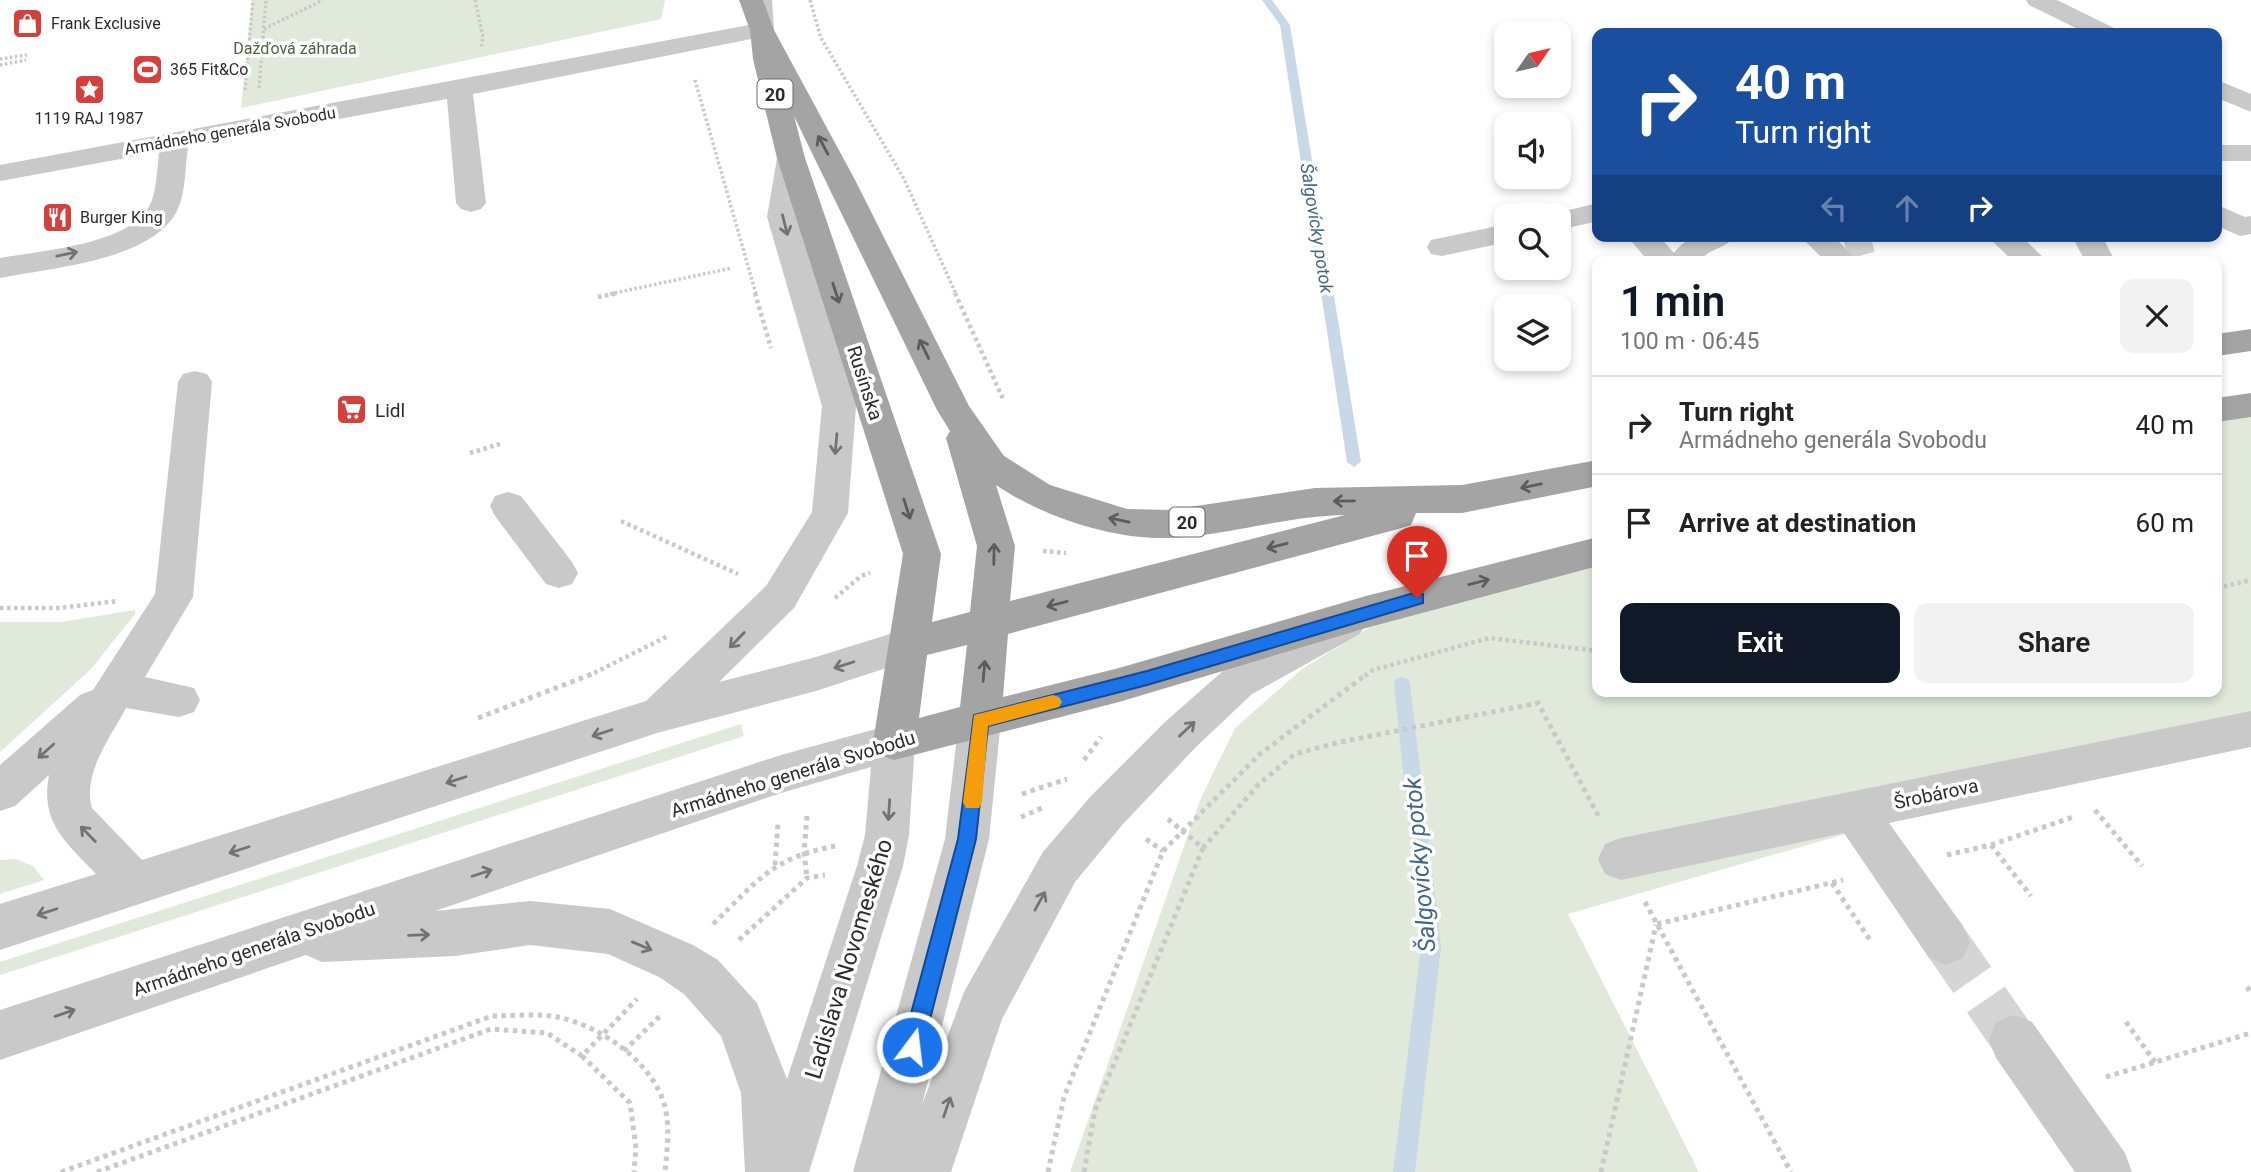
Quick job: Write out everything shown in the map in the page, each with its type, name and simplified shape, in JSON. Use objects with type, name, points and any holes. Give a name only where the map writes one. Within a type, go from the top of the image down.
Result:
[{"type":"main road","name":"Rusínska","points":[[751,0],[762,30],[840,177],[954,410]]},
{"type":"main road","name":"Rusínska","points":[[762,30],[766,59],[792,158],[922,554],[894,742]]},
{"type":"main road","points":[[2222,409],[2251,405]]},
{"type":"main road","name":"20","points":[[954,410],[991,465],[1037,495],[1127,523],[1170,524],[1315,502],[1462,499],[1592,474]]},
{"type":"main road","points":[[954,410],[996,546],[980,720]]},
{"type":"main road","points":[[909,644],[1462,499]]},
{"type":"main road","name":"Armádneho generála Svobodu","points":[[894,742],[1147,678],[1366,612],[1592,553]]},
{"type":"street","points":[[760,0],[762,30]]},
{"type":"street","points":[[2038,0],[2070,8],[2098,28]]},
{"type":"street","name":"Armádneho generála Svobodu","points":[[0,173],[459,89],[762,30]]},
{"type":"street","points":[[459,89],[471,203]]},
{"type":"street","points":[[2222,91],[2241,102]]},
{"type":"street","points":[[0,268],[104,247],[131,236],[162,210],[175,141]]},
{"type":"street","points":[[2222,153],[2251,153]]},
{"type":"street","points":[[657,715],[780,597],[830,513],[839,405],[782,216],[792,158]]},
{"type":"street","points":[[0,192],[107,171],[139,172],[167,180]]},
{"type":"street","points":[[1571,218],[1592,213]]},
{"type":"street","points":[[2222,216],[2240,227],[2251,225]]},
{"type":"street","points":[[1442,247],[1494,236]]},
{"type":"street","points":[[1648,242],[1660,256]]},
{"type":"street","points":[[1688,256],[1695,247],[1706,242]]},
{"type":"street","points":[[2009,242],[2026,256]]},
{"type":"street","points":[[135,884],[73,819],[67,797],[72,769],[115,689],[174,597],[195,382]]},
{"type":"street","points":[[508,506],[559,573]]},
{"type":"street","points":[[925,1172],[981,1009],[1059,867],[1107,810],[1181,734],[1238,682],[1366,612]]},
{"type":"street","points":[[0,927],[657,715],[816,674],[909,644]]},
{"type":"street","points":[[115,689],[179,700]]},
{"type":"street","points":[[0,792],[115,689]]},
{"type":"street","points":[[879,1172],[967,839],[980,720]]},
{"type":"street","name":"Šrobárova","points":[[1621,859],[2251,729]]},
{"type":"street","name":"Armádneho generála Svobodu","points":[[0,1035],[781,774],[894,742]]},
{"type":"street","name":"Ladislava Novomeského","points":[[783,1172],[880,866],[887,835],[894,742]]},
{"type":"street","points":[[1854,811],[1946,942]]},
{"type":"street","points":[[278,941],[455,933],[530,923],[610,932],[676,961],[701,976],[740,1020],[767,1093],[772,1172]]},
{"type":"street","points":[[2014,1040],[2106,1172]]},
{"type":"path","points":[[244,99],[253,0]]},
{"type":"path","points":[[259,89],[266,0]]},
{"type":"path","points":[[264,29],[323,0]]},
{"type":"path","points":[[475,0],[483,37],[480,53]]},
{"type":"path","points":[[0,59],[27,55]]},
{"type":"path","points":[[0,65],[26,61]]},
{"type":"path","points":[[693,72],[773,354]]},
{"type":"path","points":[[598,297],[732,268]]},
{"type":"path","points":[[470,453],[500,444]]},
{"type":"path","points":[[621,521],[739,575]]},
{"type":"path","points":[[2222,587],[2251,580]]},
{"type":"path","points":[[0,608],[58,608],[174,597]]},
{"type":"path","points":[[478,718],[550,693],[622,663],[672,634]]},
{"type":"path","points":[[1048,1172],[1064,1097],[1163,851],[1260,754],[1373,670],[1489,638],[1592,650]]},
{"type":"path","points":[[1084,1172],[1095,1110],[1203,848],[1259,784],[1295,754],[1339,741],[1538,703],[1791,1172]]},
{"type":"path","points":[[2095,810],[2142,866]]},
{"type":"path","points":[[1182,830],[1203,848]]},
{"type":"path","points":[[1657,924],[1991,845],[2031,896]]},
{"type":"path","points":[[735,943],[807,878]]},
{"type":"path","points":[[1832,883],[1870,940]]},
{"type":"path","points":[[1601,1172],[1657,924]]},
{"type":"path","points":[[61,1172],[492,1016],[559,1017],[602,1035],[624,1051],[658,1087],[670,1133],[665,1172]]},
{"type":"path","points":[[2126,1022],[2155,1062]]},
{"type":"path","points":[[97,1172],[491,1029],[547,1033],[582,1056],[630,1103],[636,1148],[634,1172]]},
{"type":"path","points":[[2052,1094],[2251,1033]]},
{"type":"path","points":[[582,1056],[602,1035]]},
{"type":"green space","name":"Dažďová záhrada","points":[[252,0],[665,0],[661,19],[241,108]]},
{"type":"green space","points":[[2251,415],[2251,717],[1568,914],[1699,1172],[1070,1172],[1201,798],[1235,728],[1302,669],[1407,604],[1592,562],[1592,697],[2222,697],[2222,421]]},
{"type":"green space","points":[[135,610],[135,614],[91,669],[0,752],[0,622],[61,622]]},
{"type":"green space","points":[[741,724],[744,736],[0,975],[0,962]]},
{"type":"green space","points":[[16,859],[33,866],[44,880],[0,894],[0,860]]},
{"type":"waterway","name":"Šalgovícky potok","points":[[1267,0],[1285,25],[1354,462]]},
{"type":"waterway","name":"Šalgovícky potok","points":[[1402,684],[1431,947],[1404,1172]]},
{"type":"tunnel","points":[[1845,246],[1859,242]]},
{"type":"tunnel","points":[[1946,942],[2014,1040]]},
{"type":"slow traffic","points":[[972,802],[980,720],[1053,702]]},
{"type":"place","name":"Frank Exclusive","points":[[28,23]]},
{"type":"place","name":"365 Fit&Co","points":[[147,69]]},
{"type":"place","name":"1119 RAJ 1987","points":[[89,89]]},
{"type":"place","name":"Burger King","points":[[57,217]]},
{"type":"place","name":"Lidl","points":[[352,410]]},
{"type":"route","points":[[912,1047],[967,839],[980,720],[1147,678],[1417,598]]}]
